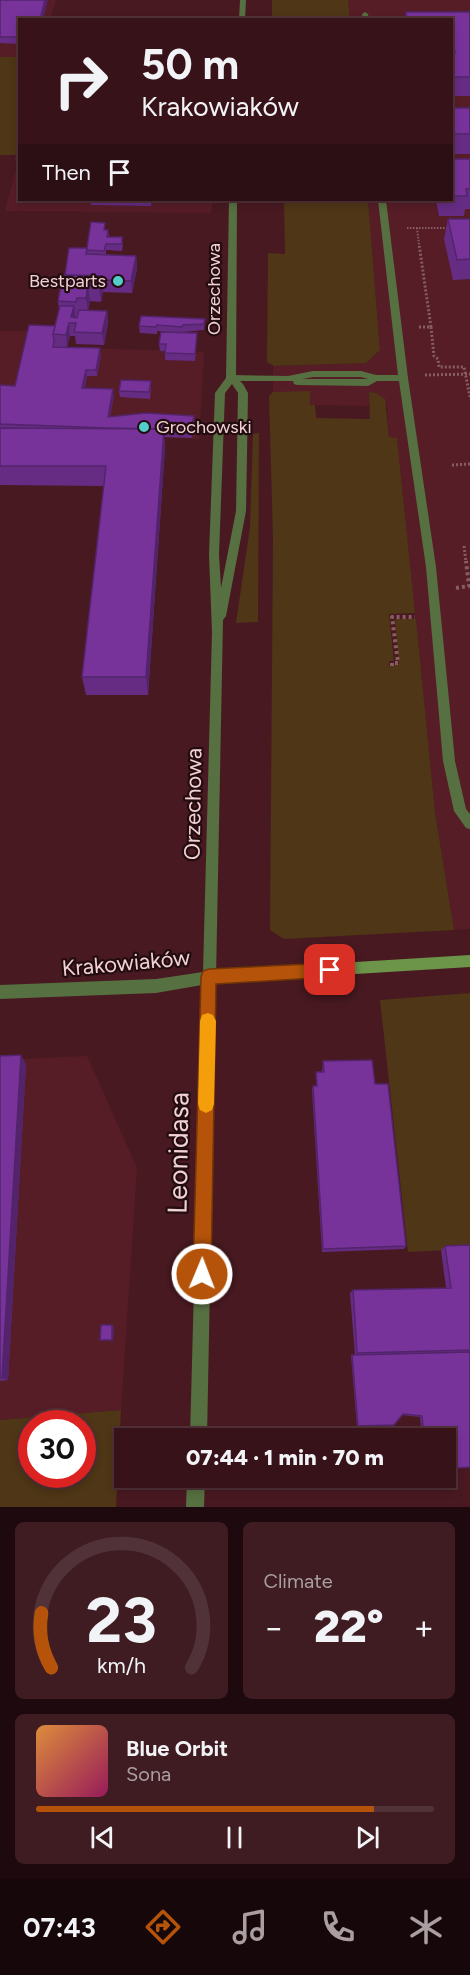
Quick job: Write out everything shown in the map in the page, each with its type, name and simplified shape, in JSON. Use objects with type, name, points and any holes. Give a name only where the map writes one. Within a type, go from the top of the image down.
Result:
[{"type":"street","points":[[242,18],[243,0]]},
{"type":"street","name":"Orzechowa","points":[[209,977],[218,632],[214,555],[220,393],[231,378],[233,201]]},
{"type":"street","points":[[382,201],[403,376],[431,567],[448,761],[459,811],[470,824]]},
{"type":"street","points":[[231,378],[368,383],[376,378],[403,376]]},
{"type":"street","name":"Orzechowa","points":[[218,632],[234,555],[242,498],[243,393],[240,386],[231,378]]},
{"type":"street","name":"Krakowiaków","points":[[0,993],[156,986],[209,977],[470,961]]},
{"type":"street","name":"Leonidasa","points":[[198,1428],[209,977]]},
{"type":"street","points":[[195,1507],[196,1488]]},
{"type":"path","points":[[417,228],[459,228]]},
{"type":"path","points":[[431,327],[434,356],[438,359],[439,367],[464,368],[468,374],[470,397]]},
{"type":"path","points":[[403,376],[468,374]]},
{"type":"path","points":[[452,465],[470,464]]},
{"type":"path","points":[[464,546],[469,586]]},
{"type":"path","points":[[392,666],[392,663],[398,663],[392,617],[407,617]]},
{"type":"shaded area","points":[[0,0],[56,0],[50,18],[18,18],[18,57],[0,57]]},
{"type":"shaded area","points":[[272,0],[348,0],[350,18],[272,18]]},
{"type":"shaded area","points":[[348,0],[470,0],[470,929],[454,930],[435,812],[397,438],[389,438],[387,406],[369,392],[369,406],[310,405],[310,392],[273,392],[273,366],[366,363],[380,350],[368,201],[453,201],[453,18],[350,18]]},
{"type":"shaded area","points":[[0,57],[18,57],[18,155],[0,155]]},
{"type":"shaded area","points":[[18,161],[18,201],[213,201],[211,213],[5,211]]},
{"type":"shaded area","points":[[284,201],[368,201],[380,350],[366,363],[274,366],[267,362],[268,253],[285,254]]},
{"type":"shaded area","points":[[0,331],[59,331],[56,347],[204,352],[199,439],[0,430]]},
{"type":"shaded area","points":[[310,391],[310,405],[315,405],[316,418],[370,419],[369,392],[376,393],[385,399],[389,437],[397,438],[415,613],[389,614],[394,661],[389,661],[389,666],[399,664],[395,619],[416,619],[435,812],[454,930],[284,939],[270,930],[273,539],[269,396],[273,392]]},
{"type":"shaded area","points":[[259,433],[258,622],[236,623],[250,527],[253,434]]},
{"type":"shaded area","points":[[470,993],[470,1249],[408,1252],[380,1000]]},
{"type":"shaded area","points":[[87,1056],[137,1168],[121,1410],[96,1412],[96,1410],[18,1410],[18,1419],[0,1420],[0,1060]]},
{"type":"shaded area","points":[[121,1410],[120,1428],[114,1428],[116,1507],[0,1507],[0,1420],[18,1419],[18,1488],[96,1488],[96,1412]]},
{"type":"building","points":[[0,0],[45,0],[40,18],[18,18],[18,37],[0,37]]},
{"type":"building","points":[[406,12],[470,12],[470,77],[453,77],[453,53],[455,53],[453,18],[407,18]]},
{"type":"building","points":[[453,108],[470,108],[470,134],[453,134]]},
{"type":"building","points":[[453,159],[470,159],[470,189],[466,189],[467,196],[453,196]]},
{"type":"building","points":[[448,219],[470,219],[470,259],[457,260]]},
{"type":"building","points":[[91,222],[105,223],[104,230],[108,230],[107,237],[122,237],[122,244],[106,244],[104,251],[88,250]]},
{"type":"building","points":[[69,248],[87,248],[86,254],[136,256],[131,281],[102,280],[102,276],[65,275]]},
{"type":"building","points":[[63,275],[102,276],[99,286],[88,285],[86,298],[77,298],[76,302],[58,301]]},
{"type":"building","points":[[60,306],[74,306],[71,317],[77,318],[79,310],[107,311],[102,333],[74,332],[76,323],[69,323],[66,335],[53,334]]},
{"type":"building","points":[[141,316],[205,319],[204,324],[183,325],[182,327],[157,325],[156,327],[139,326]]},
{"type":"building","points":[[29,325],[55,326],[53,347],[100,348],[96,370],[86,370],[82,388],[113,389],[108,417],[146,413],[194,416],[191,431],[0,424],[0,385],[15,386]]},
{"type":"building","points":[[161,332],[197,333],[195,354],[165,353],[166,344],[159,344]]},
{"type":"building","points":[[121,380],[151,381],[149,392],[119,391]]},
{"type":"building","points":[[0,428],[164,429],[146,677],[82,677],[106,466],[0,466]]},
{"type":"building","points":[[21,1055],[2,1378],[0,1378],[0,1056]]},
{"type":"building","points":[[372,1060],[375,1084],[388,1084],[406,1246],[323,1249],[313,1086],[317,1086],[316,1072],[324,1072],[323,1061]]},
{"type":"building","points":[[470,1245],[470,1350],[357,1353],[353,1290],[451,1288],[445,1246]]},
{"type":"building","points":[[101,1325],[112,1325],[112,1340],[100,1340]]},
{"type":"building","points":[[470,1352],[470,1467],[456,1468],[456,1428],[423,1428],[422,1416],[403,1414],[394,1425],[358,1426],[352,1355]]},
{"type":"slow traffic","points":[[206,1104],[208,1021]]},
{"type":"place","name":"Bestparts","points":[[118,281]]},
{"type":"place","name":"Grochowski","points":[[144,427]]},
{"type":"route","points":[[202,1274],[209,977],[330,970]]}]
